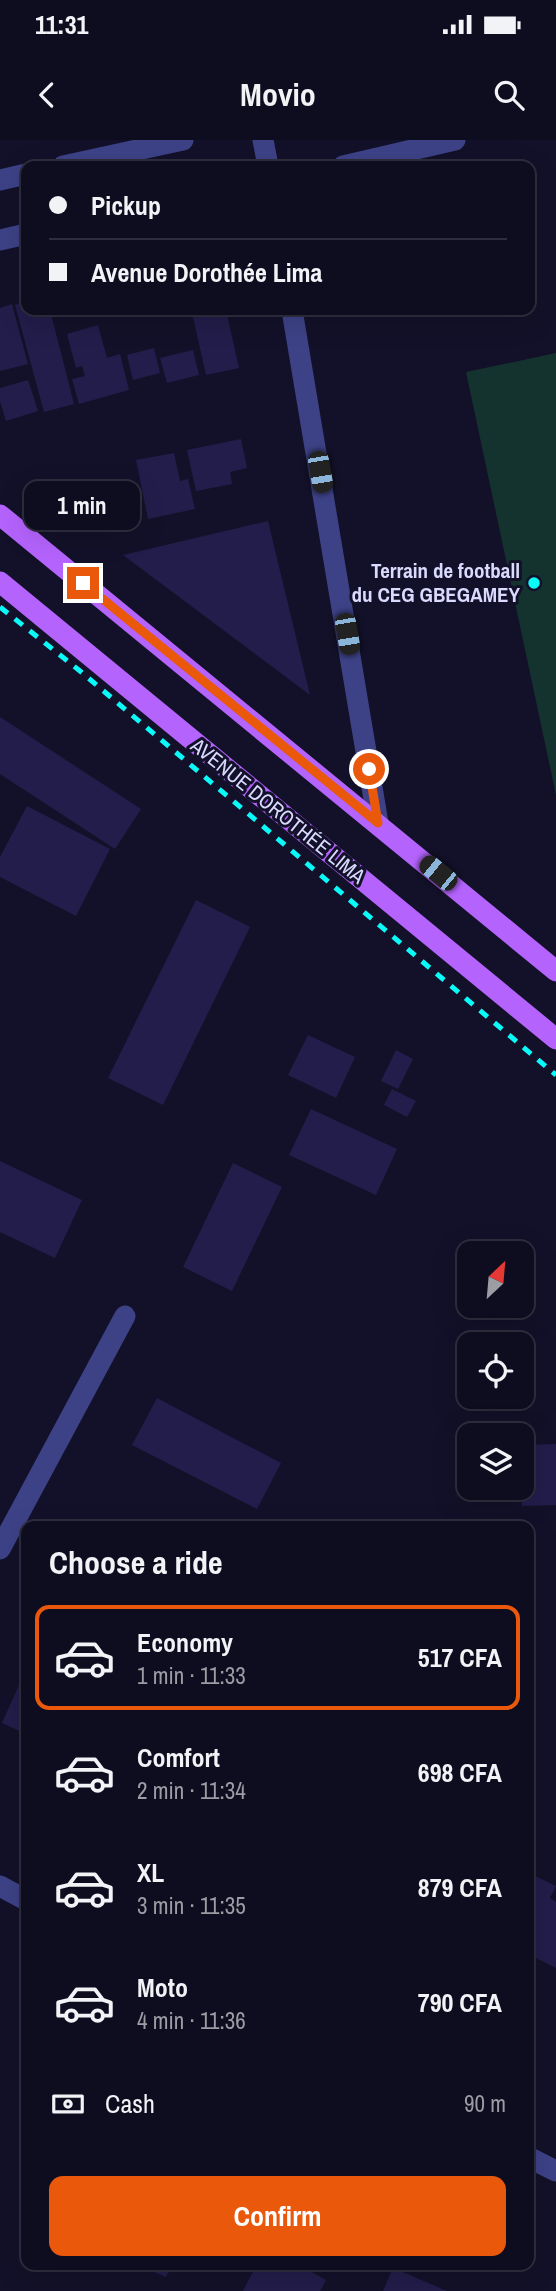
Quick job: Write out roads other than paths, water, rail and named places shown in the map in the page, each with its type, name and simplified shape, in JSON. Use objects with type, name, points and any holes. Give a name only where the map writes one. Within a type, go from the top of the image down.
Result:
[{"type":"main road","points":[[0,515],[556,971]]},
{"type":"main road","name":"AVENUE DOROTHÉE LIMA","points":[[0,582],[556,1039]]},
{"type":"street","points":[[86,161],[183,140]]},
{"type":"street","points":[[263,140],[267,161]]},
{"type":"street","points":[[365,161],[455,140]]},
{"type":"street","points":[[0,180],[21,175]]},
{"type":"street","points":[[0,240],[21,235]]},
{"type":"street","points":[[293,315],[378,823]]},
{"type":"street","points":[[1,1544],[125,1316]]},
{"type":"street","points":[[0,1886],[21,1896]]},
{"type":"street","points":[[534,2160],[556,2171]]},
{"type":"railway","points":[[0,607],[80,671],[556,1075]]},
{"type":"place","name":"Terrain de football du CEG GBEGAMEY","points":[[534,583]]}]
